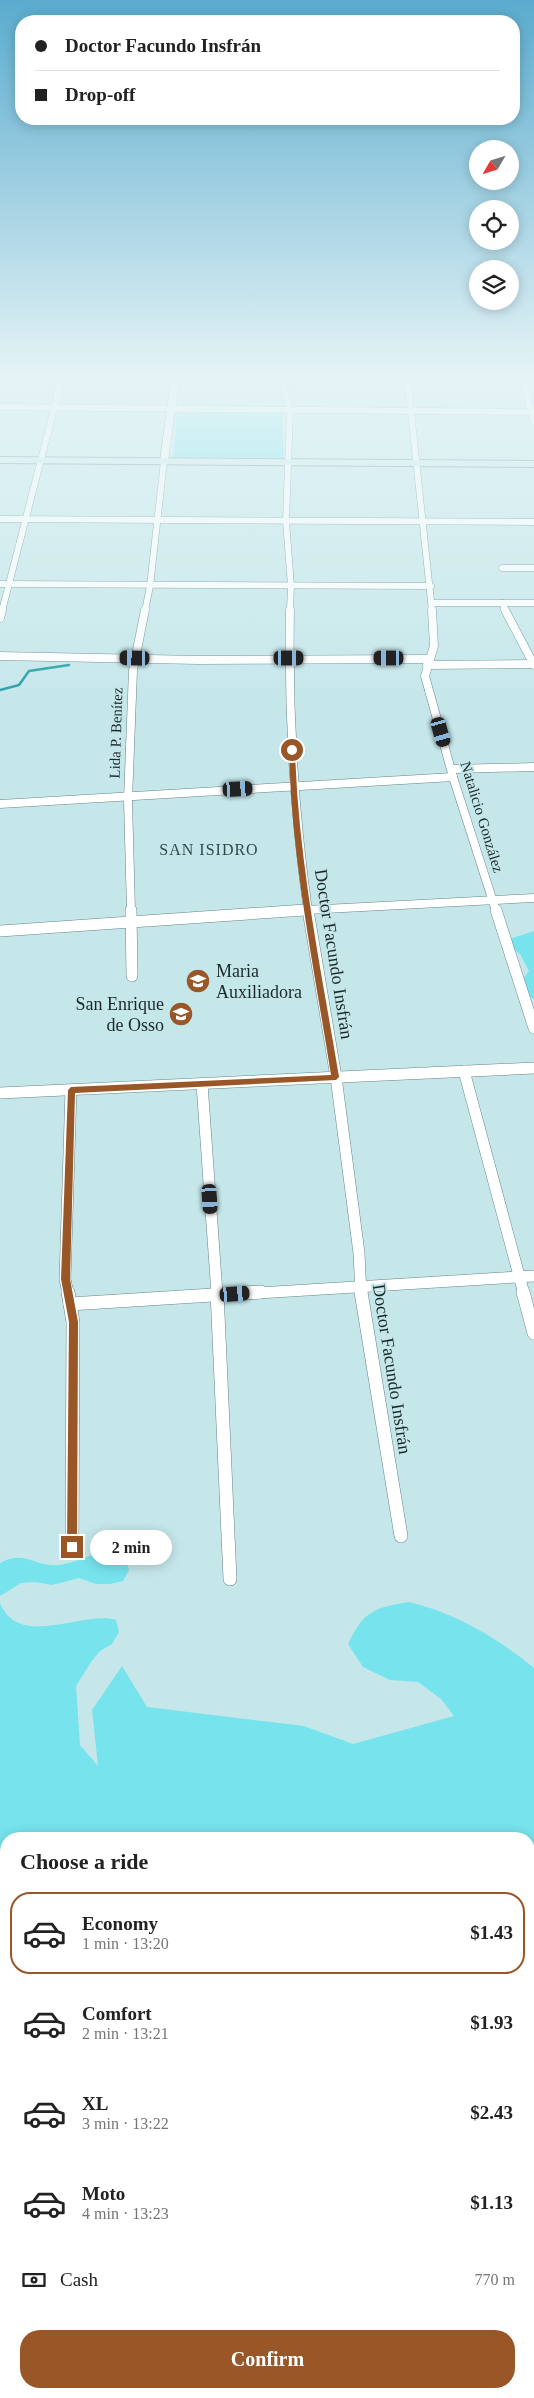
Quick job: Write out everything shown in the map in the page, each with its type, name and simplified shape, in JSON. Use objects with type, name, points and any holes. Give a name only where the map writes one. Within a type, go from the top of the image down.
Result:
[{"type":"street","points":[[0,618],[4,584],[35,486]]},
{"type":"street","name":"Lida P. Benítez","points":[[132,976],[128,795],[133,670],[150,586],[161,486]]},
{"type":"street","name":"Doctor Facundo Insfrán","points":[[287,486],[286,521],[291,586],[289,658],[293,786],[308,910],[336,1077],[359,1253],[361,1302],[401,1536]]},
{"type":"street","name":"Natalicio González","points":[[419,486],[431,586],[434,646],[425,676],[452,773],[534,1028]]},
{"type":"street","points":[[0,519],[534,522]]},
{"type":"street","points":[[502,568],[534,568]]},
{"type":"street","points":[[4,584],[431,586]]},
{"type":"street","points":[[432,603],[534,603]]},
{"type":"street","points":[[0,656],[289,658],[534,664],[531,652],[502,603]]},
{"type":"street","points":[[0,804],[293,786],[534,767]]},
{"type":"street","points":[[0,931],[308,910],[534,898]]},
{"type":"street","points":[[0,1093],[534,1068]]},
{"type":"street","points":[[464,1071],[534,1333]]},
{"type":"street","points":[[202,1084],[217,1295],[230,1579]]},
{"type":"street","points":[[71,1090],[65,1279],[73,1322],[72,1547]]},
{"type":"street","points":[[70,1304],[534,1276]]},
{"type":"shaded area","points":[[534,931],[534,999],[525,994],[521,982],[529,971],[520,954],[508,944],[510,939]]},
{"type":"shaded area","points":[[101,1553],[114,1554],[126,1558],[129,1570],[123,1581],[110,1584],[96,1584],[79,1578],[52,1585],[35,1582],[21,1583],[0,1596],[0,1563],[9,1559],[24,1558],[44,1564],[60,1565]]},
{"type":"shaded area","points":[[409,1602],[443,1613],[491,1637],[534,1668],[534,1832],[0,1832],[0,1603],[9,1617],[22,1624],[37,1626],[103,1618],[116,1620],[119,1632],[112,1644],[100,1651],[76,1686],[80,1745],[98,1766],[92,1710],[122,1666],[147,1707],[304,1726],[353,1744],[454,1716],[441,1699],[418,1682],[390,1680],[363,1667],[348,1644],[359,1624],[365,1618],[378,1609]]},
{"type":"waterway","points":[[0,690],[19,685],[29,671],[69,665]]},
{"type":"place","name":"Maria Auxiliadora","points":[[198,981]]},
{"type":"place","name":"San Enrique de Osso","points":[[181,1014]]},
{"type":"district","name":"SAN ISIDRO","points":[[209,849]]},
{"type":"route","points":[[72,1547],[73,1322],[65,1279],[71,1090],[336,1077],[308,910],[293,786],[292,750]]}]
